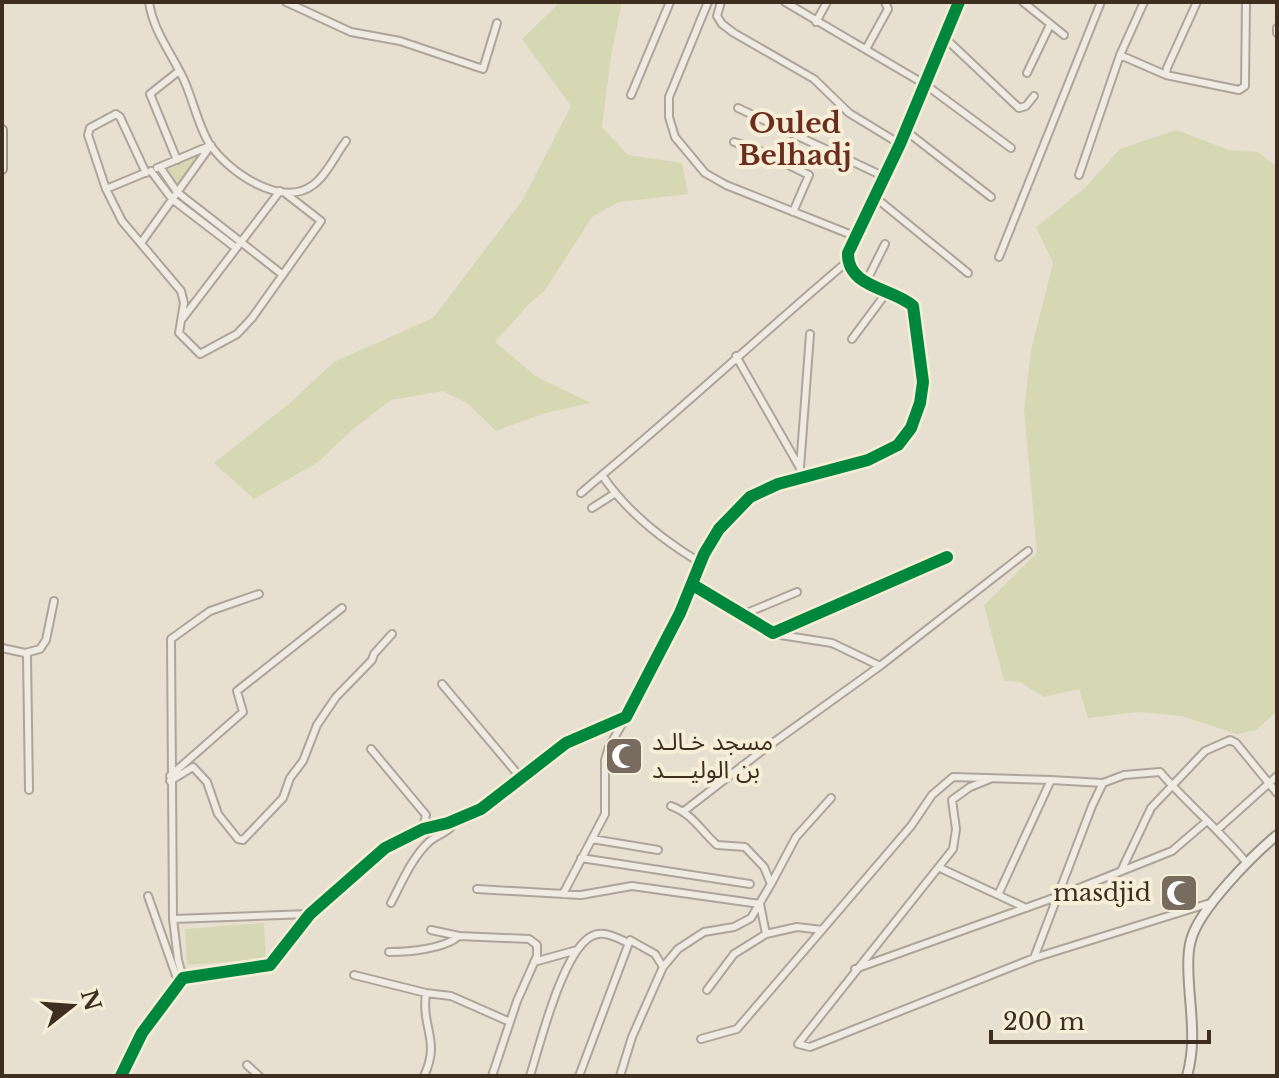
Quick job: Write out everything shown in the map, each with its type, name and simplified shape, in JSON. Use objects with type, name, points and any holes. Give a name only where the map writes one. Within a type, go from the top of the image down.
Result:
[{"type":"street","points":[[149,2],[161,39],[179,71],[211,145],[241,175],[271,191],[282,192],[314,185],[346,141]]},
{"type":"street","points":[[286,2],[351,32],[400,41],[483,69],[497,23]]},
{"type":"street","points":[[631,95],[670,2]]},
{"type":"street","points":[[708,2],[669,97],[669,117],[675,137],[705,173],[726,185],[857,237]]},
{"type":"street","points":[[721,2],[717,16],[722,24],[772,56],[805,72],[849,113],[900,144]]},
{"type":"street","points":[[816,22],[827,2]]},
{"type":"street","points":[[866,49],[888,9],[885,2]]},
{"type":"street","points":[[563,894],[605,814],[605,760],[609,747],[656,662],[719,529],[750,497],[778,484],[887,452],[898,445],[911,428],[923,382],[913,306],[853,272],[848,253],[906,131],[959,2]]},
{"type":"street","points":[[1023,2],[1064,35]]},
{"type":"street","points":[[999,257],[1101,2]]},
{"type":"street","points":[[1079,175],[1120,55],[1144,2]]},
{"type":"street","points":[[1166,75],[1197,2]]},
{"type":"street","points":[[1120,55],[1166,75],[1239,90],[1245,86],[1246,2]]},
{"type":"street","points":[[787,3],[926,85],[1011,148]]},
{"type":"street","points":[[1027,73],[1050,25]]},
{"type":"street","points":[[944,37],[1019,108],[1026,106],[1034,96]]},
{"type":"street","points":[[177,160],[150,94],[179,71]]},
{"type":"street","points":[[738,108],[885,177]]},
{"type":"street","points":[[236,248],[172,199],[149,172],[120,117],[116,114],[90,128],[88,135],[106,189],[122,221],[181,291],[183,318],[179,333],[200,354],[237,334],[276,287],[321,221],[282,192]]},
{"type":"street","points":[[2,130],[2,169]]},
{"type":"street","points":[[906,131],[991,197]]},
{"type":"street","points":[[734,142],[756,149],[809,175],[793,212]]},
{"type":"street","points":[[106,189],[211,145]]},
{"type":"street","points":[[141,243],[211,145]]},
{"type":"street","points":[[160,167],[177,192],[283,275]]},
{"type":"street","points":[[183,318],[282,192]]},
{"type":"street","points":[[876,198],[968,273]]},
{"type":"street","points":[[866,282],[885,244]]},
{"type":"street","points":[[581,493],[848,261]]},
{"type":"street","points":[[852,339],[887,292]]},
{"type":"street","points":[[802,479],[800,468],[810,334]]},
{"type":"street","points":[[736,356],[800,468]]},
{"type":"street","points":[[602,475],[614,494],[659,536],[701,563]]},
{"type":"street","points":[[592,508],[614,494]]},
{"type":"street","points":[[684,811],[880,666],[1028,551]]},
{"type":"street","points":[[773,633],[947,557]]},
{"type":"street","points":[[693,585],[773,633],[832,643],[880,666]]},
{"type":"street","points":[[742,615],[797,592]]},
{"type":"street","points":[[121,1076],[142,1033],[181,979],[173,919],[171,639],[210,611],[259,594]]},
{"type":"street","points":[[2,648],[25,653],[40,649],[46,640],[54,601]]},
{"type":"street","points":[[170,778],[243,712],[237,691],[342,608]]},
{"type":"street","points":[[170,778],[193,767],[207,782],[218,814],[238,839],[243,840],[283,798],[290,778],[303,761],[317,725],[336,697],[392,634]]},
{"type":"street","points":[[25,653],[29,790]]},
{"type":"street","points":[[442,684],[521,778]]},
{"type":"street","points":[[181,979],[270,965],[310,914],[385,848],[423,829],[481,809],[566,743],[626,717]]},
{"type":"street","points":[[1122,869],[1151,808],[1205,751],[1230,740],[1236,743],[1277,793]]},
{"type":"street","points":[[371,749],[426,815],[423,829]]},
{"type":"street","points":[[701,1039],[737,1029],[911,826],[932,795],[953,777],[1103,783],[1124,775],[1160,772],[1218,829],[1246,862]]},
{"type":"street","points":[[1218,829],[1277,776]]},
{"type":"street","points":[[990,779],[970,787],[952,800],[956,829],[953,849],[798,1044],[810,1047],[1034,958],[1214,902]]},
{"type":"street","points":[[998,895],[1051,780]]},
{"type":"street","points":[[1034,958],[1103,783]]},
{"type":"street","points":[[620,1076],[632,1037],[663,967],[678,949],[704,932],[734,927],[751,918],[796,837],[831,798]]},
{"type":"street","points":[[671,806],[684,811],[717,845],[745,847],[764,867],[771,884]]},
{"type":"street","points":[[391,903],[427,843],[451,828],[455,820]]},
{"type":"street","points":[[855,969],[1059,896],[1172,851],[1207,821]]},
{"type":"street","points":[[1187,1076],[1193,1045],[1189,982],[1191,939],[1214,902],[1246,862],[1277,835]]},
{"type":"street","points":[[592,839],[658,850]]},
{"type":"street","points":[[581,858],[750,884]]},
{"type":"street","points":[[940,868],[1026,908]]},
{"type":"street","points":[[477,889],[581,895],[632,886],[760,904]]},
{"type":"street","points":[[148,896],[181,979]]},
{"type":"street","points":[[760,904],[766,934]]},
{"type":"street","points":[[173,919],[310,914]]},
{"type":"street","points":[[707,990],[734,954],[766,934],[797,927],[822,930]]},
{"type":"street","points":[[431,930],[459,936],[529,939],[537,945],[534,962],[492,1076]]},
{"type":"street","points":[[530,1076],[563,976],[577,950],[592,936],[602,934],[628,943]]},
{"type":"street","points":[[389,952],[411,952],[448,944],[459,936]]},
{"type":"street","points":[[579,1076],[630,940],[655,954],[663,967]]},
{"type":"street","points":[[534,962],[577,950]]},
{"type":"street","points":[[354,975],[451,996],[510,1022]]},
{"type":"street","points":[[424,1076],[433,1048],[424,1009],[426,993]]},
{"type":"street","points":[[247,1065],[259,1076]]},
{"type":"green space","points":[[557,2],[622,2],[602,127],[628,155],[682,163],[688,194],[619,202],[592,217],[545,290],[495,342],[537,377],[591,403],[545,413],[496,431],[467,403],[443,391],[391,400],[353,429],[318,462],[254,499],[214,463],[290,403],[334,362],[433,318],[522,201],[571,106],[522,39]]},
{"type":"green space","points":[[1176,130],[1229,150],[1258,152],[1277,167],[1277,711],[1256,730],[1237,734],[1182,716],[1138,712],[1088,718],[1079,689],[1044,697],[1020,682],[1004,681],[984,605],[1037,553],[1024,410],[1031,350],[1053,263],[1036,227],[1085,188],[1120,149]]},
{"type":"green space","points":[[197,156],[177,185],[166,170]]},
{"type":"green space","points":[[264,923],[266,959],[187,965],[185,929]]},
{"type":"cycle path","points":[[121,1076],[142,1033],[183,978],[270,965],[310,914],[385,848],[423,829],[448,823],[481,809],[566,743],[626,717],[680,613],[704,554],[719,529],[750,497],[778,484],[868,460],[898,445],[911,428],[923,382],[913,306],[855,274],[848,253],[900,144],[959,2]]},
{"type":"cycle path","points":[[693,585],[773,633],[947,557]]},
{"type":"place","name":"مسجد خـالـد بن الوليــــد","points":[[624,756]]},
{"type":"place","name":"masdjid","points":[[1179,893]]},
{"type":"district","name":"Ouled Belhadj","points":[[795,139]]}]
